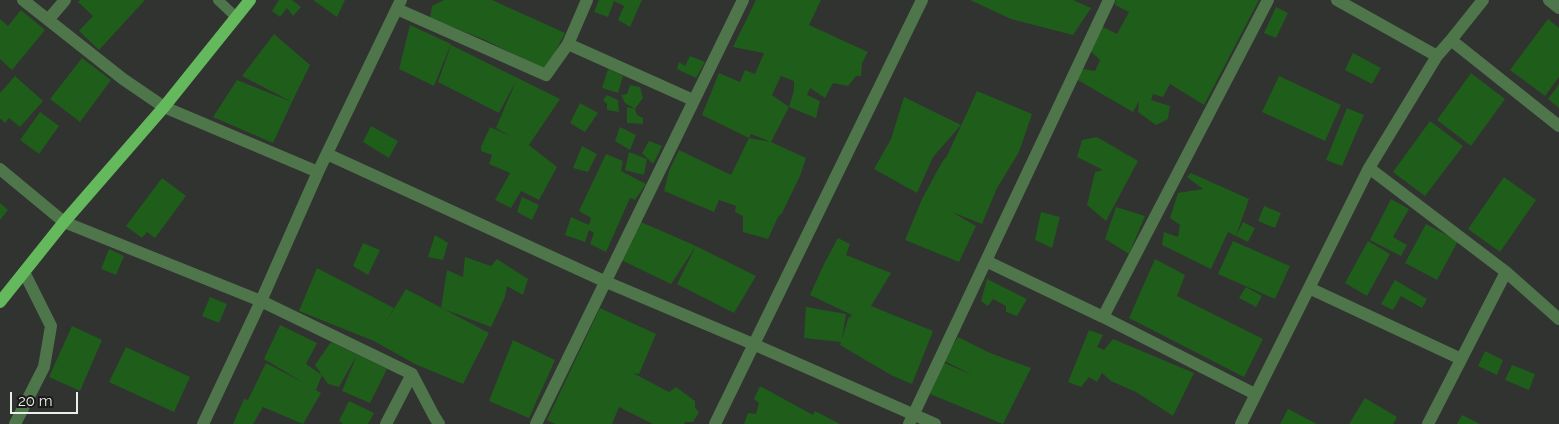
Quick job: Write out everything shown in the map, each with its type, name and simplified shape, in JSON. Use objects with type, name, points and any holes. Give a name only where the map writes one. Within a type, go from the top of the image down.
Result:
[{"type":"main road","points":[[0,302],[64,222],[164,107],[250,0]]},
{"type":"street","points":[[23,0],[123,79],[164,107],[318,172]]},
{"type":"street","points":[[48,20],[65,0]]},
{"type":"street","points":[[203,424],[318,172],[399,5],[542,75],[546,75],[568,44],[587,0]]},
{"type":"street","points":[[536,424],[604,281],[743,0]]},
{"type":"street","points":[[715,424],[922,0]]},
{"type":"street","points":[[911,419],[1108,0]]},
{"type":"street","points":[[1103,317],[1268,0]]},
{"type":"street","points":[[1336,0],[1437,56]]},
{"type":"street","points":[[1241,424],[1369,168],[1437,56],[1452,40],[1482,0]]},
{"type":"street","points":[[1549,0],[1559,8]]},
{"type":"street","points":[[1452,40],[1559,126]]},
{"type":"street","points":[[568,44],[693,100]]},
{"type":"street","points":[[327,154],[604,281],[754,344],[911,419],[935,424]]},
{"type":"street","points":[[1369,168],[1506,272],[1559,319]]},
{"type":"street","points":[[0,169],[64,222],[261,300],[412,374],[439,424]]},
{"type":"street","points":[[986,261],[1103,317],[1255,394]]},
{"type":"street","points":[[16,424],[44,367],[51,326],[24,272]]},
{"type":"street","points":[[1428,424],[1506,272]]},
{"type":"street","points":[[1309,288],[1461,359]]},
{"type":"street","points":[[386,424],[412,374]]},
{"type":"lane","points":[[218,0],[236,17]]},
{"type":"building","points":[[80,0],[145,0],[99,50],[79,31],[93,16],[78,2]]},
{"type":"building","points":[[279,0],[292,0],[301,7],[293,16],[287,8],[280,17],[272,11]]},
{"type":"building","points":[[313,0],[345,0],[337,17]]},
{"type":"building","points":[[444,0],[492,0],[565,33],[546,70],[485,40],[430,18],[432,6]]},
{"type":"building","points":[[599,0],[642,0],[630,27],[618,20],[624,6],[614,1],[608,17],[594,12]]},
{"type":"building","points":[[756,0],[821,0],[809,25],[868,52],[862,63],[861,76],[856,76],[848,86],[833,83],[825,98],[810,88],[807,95],[820,101],[816,118],[789,107],[771,142],[751,134],[749,138],[702,115],[719,73],[740,82],[745,70],[755,74],[764,53],[733,47]],"holes":[[[781,76],[794,81],[794,90],[789,107],[772,95]]]},
{"type":"building","points":[[970,0],[1073,0],[1091,8],[1073,35],[1011,19]]},
{"type":"building","points":[[1116,0],[1259,0],[1204,105],[1170,84],[1163,97],[1153,94],[1151,100],[1170,106],[1168,119],[1156,125],[1138,112],[1139,101],[1133,112],[1076,79],[1083,69],[1095,71],[1100,60],[1087,48],[1099,25],[1117,34],[1129,12],[1115,5]]},
{"type":"building","points":[[1276,7],[1288,13],[1276,38],[1264,33]]},
{"type":"building","points":[[21,10],[45,30],[12,70],[0,59],[0,19],[8,26]]},
{"type":"building","points":[[1548,19],[1559,28],[1559,77],[1545,96],[1510,70]]},
{"type":"building","points":[[410,25],[451,44],[434,86],[399,69]]},
{"type":"building","points":[[274,34],[310,65],[292,102],[242,76]]},
{"type":"building","points":[[451,45],[560,99],[529,145],[525,142],[557,167],[539,200],[521,191],[511,208],[495,200],[510,173],[489,164],[492,155],[481,151],[490,127],[510,136],[496,128],[516,81],[499,113],[438,82]]},
{"type":"building","points":[[1353,53],[1381,68],[1372,84],[1345,70]]},
{"type":"building","points":[[690,56],[705,62],[696,78],[677,69],[679,62],[685,66]]},
{"type":"building","points":[[82,58],[111,80],[80,122],[50,99]]},
{"type":"building","points":[[608,69],[623,76],[618,93],[602,88]]},
{"type":"building","points":[[1471,73],[1505,99],[1471,146],[1437,120]]},
{"type":"building","points":[[15,76],[43,101],[20,127],[9,118],[5,123],[0,118],[0,93]]},
{"type":"building","points":[[1279,76],[1341,105],[1325,141],[1262,112]]},
{"type":"building","points":[[237,80],[292,102],[273,143],[213,117]]},
{"type":"building","points":[[1559,84],[1559,108],[1548,99]]},
{"type":"building","points":[[630,85],[640,87],[643,98],[635,109],[625,103],[621,95],[627,94]]},
{"type":"building","points":[[977,91],[1032,114],[1019,152],[997,188],[982,224],[952,212],[976,226],[959,262],[905,240],[922,199],[947,156]]},
{"type":"building","points":[[607,95],[618,100],[619,112],[607,110],[607,104],[603,100]]},
{"type":"building","points":[[904,97],[961,125],[933,157],[917,193],[874,169],[891,139]]},
{"type":"building","points":[[580,103],[598,113],[585,132],[570,123]]},
{"type":"building","points":[[627,107],[635,109],[637,115],[643,118],[643,124],[627,123]]},
{"type":"building","points":[[1347,108],[1364,115],[1342,166],[1326,160]]},
{"type":"building","points":[[40,112],[59,126],[39,154],[20,140]]},
{"type":"building","points":[[1430,121],[1463,146],[1425,196],[1393,172]]},
{"type":"building","points":[[371,126],[398,141],[389,158],[363,142]]},
{"type":"building","points":[[620,127],[636,135],[630,150],[615,141]]},
{"type":"building","points":[[1097,137],[1138,161],[1106,221],[1087,205],[1095,172],[1103,170],[1077,157],[1082,140]]},
{"type":"building","points":[[749,138],[771,142],[806,158],[800,176],[768,239],[743,232],[743,216],[735,212],[736,206],[719,200],[714,212],[664,191],[669,171],[679,150],[731,175]]},
{"type":"building","points":[[649,141],[662,146],[653,164],[642,153]]},
{"type":"building","points":[[582,146],[597,154],[588,172],[573,168]]},
{"type":"building","points":[[629,152],[647,159],[644,175],[625,170]]},
{"type":"building","points":[[606,154],[623,161],[621,171],[646,184],[635,200],[630,198],[606,252],[590,244],[594,233],[589,230],[585,242],[565,235],[571,217],[589,225],[591,218],[579,211]]},
{"type":"building","points":[[1191,173],[1249,199],[1236,236],[1228,232],[1211,269],[1162,245],[1164,232],[1178,237],[1180,225],[1170,218],[1178,193],[1203,189],[1187,177]]},
{"type":"building","points":[[1504,177],[1536,200],[1500,252],[1468,229]]},
{"type":"building","points":[[162,178],[186,196],[155,238],[147,232],[142,238],[126,226]]},
{"type":"building","points":[[522,197],[539,205],[532,220],[517,212]]},
{"type":"building","points":[[1391,199],[1409,209],[1393,237],[1407,245],[1401,256],[1370,240]]},
{"type":"building","points":[[0,203],[8,210],[0,220]]},
{"type":"building","points":[[1264,206],[1281,213],[1275,228],[1258,221]]},
{"type":"building","points":[[1116,207],[1145,216],[1129,254],[1105,239]]},
{"type":"building","points":[[1041,212],[1060,217],[1052,248],[1035,240]]},
{"type":"building","points":[[641,222],[696,246],[671,284],[621,260]]},
{"type":"building","points":[[1243,222],[1255,228],[1248,242],[1236,236]]},
{"type":"building","points":[[1426,224],[1458,241],[1437,280],[1405,263]]},
{"type":"building","points":[[435,235],[448,243],[443,260],[428,257]]},
{"type":"building","points":[[838,238],[850,244],[846,255],[891,273],[871,306],[933,331],[912,384],[891,375],[840,345],[841,342],[804,338],[806,307],[846,314],[842,339],[848,319],[852,315],[810,295]]},
{"type":"building","points":[[1233,241],[1290,266],[1275,299],[1218,274]]},
{"type":"building","points":[[1368,241],[1390,254],[1367,296],[1345,283]]},
{"type":"building","points":[[363,243],[380,250],[368,275],[353,266]]},
{"type":"building","points":[[696,246],[756,276],[734,313],[677,284]]},
{"type":"building","points":[[109,249],[124,256],[116,275],[101,269]]},
{"type":"building","points":[[465,257],[491,266],[497,259],[528,279],[523,295],[507,286],[505,297],[491,327],[441,308],[447,270],[463,277]]},
{"type":"building","points":[[1155,259],[1185,275],[1177,296],[1263,339],[1244,377],[1129,318]]},
{"type":"building","points":[[317,268],[394,308],[383,327],[406,289],[489,333],[463,384],[415,364],[374,341],[299,311]]},
{"type":"building","points":[[987,279],[1027,299],[1017,316],[1006,312],[1006,306],[993,299],[988,306],[981,301]]},
{"type":"building","points":[[1395,280],[1427,299],[1422,308],[1401,296],[1393,310],[1381,304]]},
{"type":"building","points":[[1246,287],[1262,296],[1256,307],[1239,298]]},
{"type":"building","points":[[210,297],[227,304],[219,323],[202,316]]},
{"type":"building","points":[[600,308],[656,334],[639,374],[633,373],[669,392],[676,387],[695,401],[695,408],[699,412],[693,422],[685,422],[684,424],[653,424],[619,407],[612,424],[555,424],[547,420]]},
{"type":"building","points":[[280,325],[317,343],[306,364],[322,375],[316,390],[321,393],[303,424],[263,407],[253,424],[233,424],[244,399],[248,400],[266,363],[304,383],[264,359]]},
{"type":"building","points":[[72,326],[102,340],[80,391],[49,377]]},
{"type":"building","points":[[1089,330],[1103,335],[1097,347],[1104,350],[1113,339],[1194,373],[1173,416],[1136,392],[1111,381],[1102,373],[1097,382],[1089,377],[1081,387],[1068,382]]},
{"type":"building","points":[[958,337],[990,353],[1031,368],[1003,424],[930,394],[942,362],[972,375],[943,360]]},
{"type":"building","points":[[513,340],[555,360],[529,418],[489,401]]},
{"type":"building","points":[[331,342],[387,369],[370,403],[342,391],[357,355],[339,387],[328,384],[315,365]]},
{"type":"building","points":[[126,347],[190,377],[174,412],[109,382]]},
{"type":"building","points":[[1485,351],[1503,360],[1497,375],[1478,366]]},
{"type":"building","points":[[1512,365],[1535,374],[1529,390],[1505,380]]},
{"type":"building","points":[[760,386],[813,415],[815,411],[840,424],[744,424],[748,413],[756,414],[759,403],[754,399]]},
{"type":"building","points":[[1365,398],[1397,417],[1393,424],[1349,424]]},
{"type":"building","points":[[349,401],[374,413],[368,424],[343,424],[339,421]]},
{"type":"building","points":[[1288,409],[1317,424],[1280,424]]},
{"type":"building","points":[[1462,415],[1480,424],[1457,424]]}]
